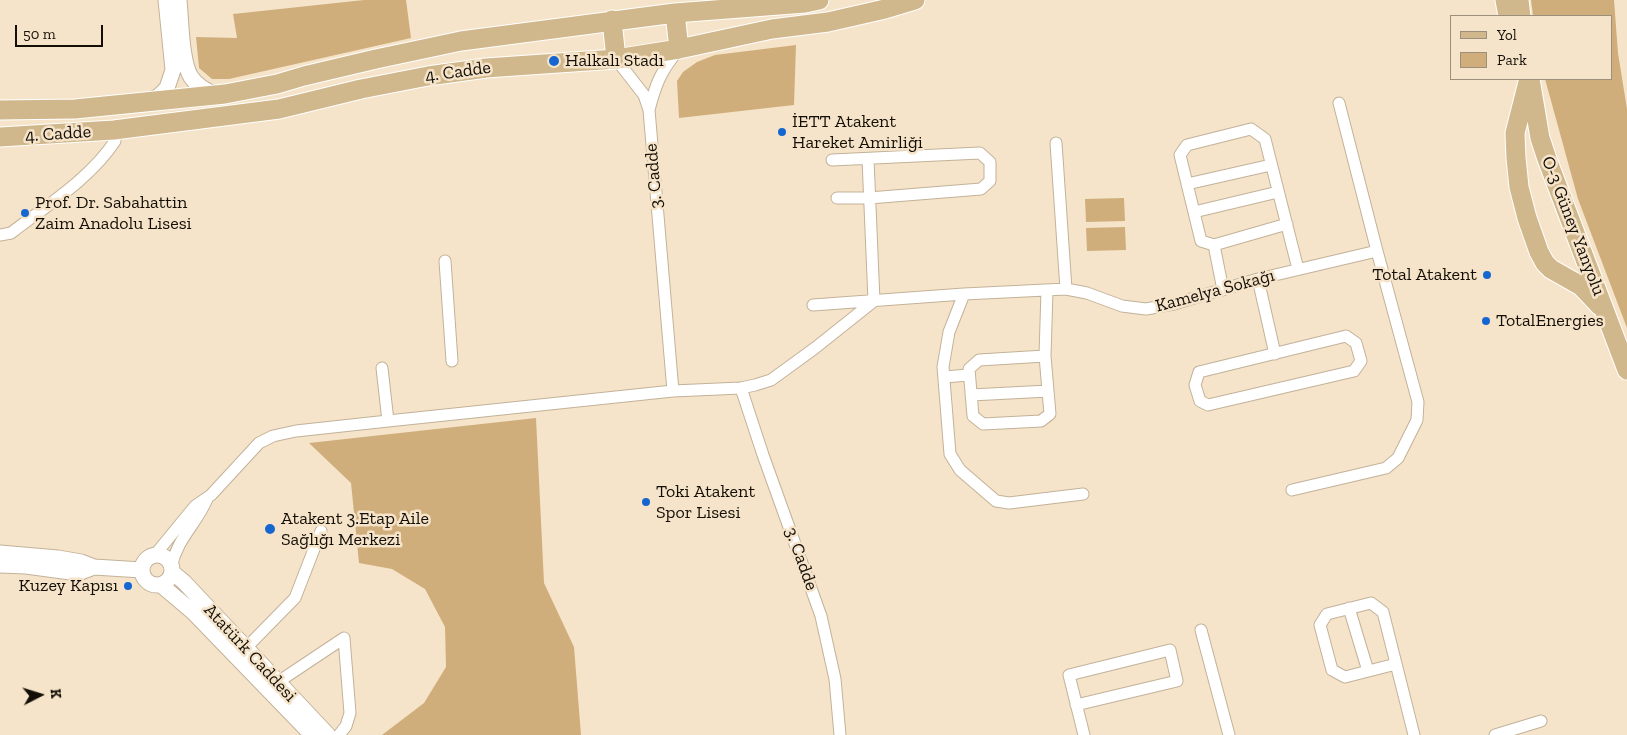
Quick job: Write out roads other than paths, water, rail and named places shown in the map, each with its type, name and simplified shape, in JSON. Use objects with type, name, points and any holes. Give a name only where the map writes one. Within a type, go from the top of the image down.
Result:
[{"type":"main road","points":[[879,0],[889,3],[909,2]]},
{"type":"main road","points":[[1505,0],[1508,15]]},
{"type":"main road","points":[[1520,0],[1522,15]]},
{"type":"main road","name":"4. Cadde","points":[[0,110],[75,109],[216,95],[277,84],[376,59],[461,41],[675,12],[811,1]]},
{"type":"main road","name":"4. Cadde","points":[[0,137],[114,130],[279,109],[361,89],[437,74],[486,68],[616,59],[679,49],[772,29],[828,22],[909,2]]},
{"type":"main road","points":[[675,12],[679,49]]},
{"type":"main road","points":[[612,20],[616,59]]},
{"type":"main road","points":[[1530,80],[1516,133],[1516,158],[1519,187],[1538,252],[1551,269],[1581,286],[1606,313]]},
{"type":"main road","name":"O-3 Güney Yanyolu","points":[[1530,80],[1540,138],[1547,159],[1627,370]]},
{"type":"street","points":[[147,102],[159,96],[167,88],[173,70],[166,0]]},
{"type":"street","points":[[179,0],[188,70],[200,87],[216,95]]},
{"type":"street","points":[[648,110],[657,81],[666,65],[679,49]]},
{"type":"street","points":[[616,59],[644,95],[648,110]]},
{"type":"street","points":[[1292,490],[1386,468],[1398,458],[1416,420],[1418,402],[1339,103]]},
{"type":"street","name":"3. Cadde","points":[[648,110],[673,392]]},
{"type":"street","points":[[0,234],[11,233],[73,185],[100,161],[116,141],[114,130]]},
{"type":"street","points":[[1287,224],[1214,245],[1201,241],[1180,154],[1187,144],[1251,130],[1265,139],[1278,192],[1287,224],[1298,269]]},
{"type":"street","points":[[1056,143],[1066,289]]},
{"type":"street","points":[[832,160],[980,153],[990,162],[990,181],[981,189],[869,198],[837,198]]},
{"type":"street","points":[[207,499],[202,511],[174,552],[172,570],[168,580],[160,585],[147,582],[142,570],[146,560],[154,556],[196,506],[207,499],[259,443],[274,436],[296,431],[388,421],[673,392],[741,388],[771,380],[874,301],[868,159]]},
{"type":"street","points":[[1187,184],[1272,166]]},
{"type":"street","points":[[1194,212],[1278,192]]},
{"type":"street","points":[[1214,245],[1223,290]]},
{"type":"street","name":"Kamelya Sokağı","points":[[813,305],[874,301],[879,299],[1066,289],[1087,293],[1122,306],[1146,309],[1174,304],[1258,279],[1377,251]]},
{"type":"street","points":[[445,262],[452,361]]},
{"type":"street","points":[[1258,279],[1275,354]]},
{"type":"street","points":[[1045,356],[979,360],[969,369],[973,416],[983,424],[1041,421],[1050,414],[1045,356],[1047,290]]},
{"type":"street","points":[[964,294],[949,332],[943,367],[950,454],[960,470],[996,501],[1009,503],[1084,494]]},
{"type":"street","points":[[1346,336],[1356,343],[1361,361],[1354,371],[1208,405],[1200,401],[1195,385],[1199,372],[1275,354],[1346,336]]},
{"type":"street","points":[[382,368],[388,421]]},
{"type":"street","points":[[944,377],[969,375]]},
{"type":"street","name":"3. Cadde","points":[[741,388],[821,616],[836,679],[840,735]]},
{"type":"street","points":[[971,395],[1048,391]]},
{"type":"street","points":[[241,653],[295,598],[321,531]]},
{"type":"street","points":[[0,553],[58,558],[81,562],[94,567],[142,570]]},
{"type":"street","points":[[154,556],[167,559],[172,570]]},
{"type":"street","points":[[0,565],[26,566],[78,573],[94,567]]},
{"type":"street","name":"Atatürk Caddesi","points":[[172,570],[184,582],[241,653],[273,686],[328,735]]},
{"type":"street","name":"Atatürk Caddesi","points":[[160,585],[241,653]]},
{"type":"street","points":[[1396,664],[1345,677],[1332,670],[1320,625],[1327,614],[1371,603],[1383,612],[1414,735]]},
{"type":"street","points":[[1350,608],[1368,671]]},
{"type":"street","points":[[1201,630],[1228,735]]},
{"type":"street","points":[[273,686],[344,638],[350,713],[346,726],[339,735]]},
{"type":"street","points":[[1076,705],[1177,681],[1170,650],[1069,675],[1076,705],[1084,735]]},
{"type":"street","name":"Atatürk Caddesi","points":[[273,686],[312,735]]},
{"type":"street","points":[[1497,735],[1541,721]]},
{"type":"place","name":"Halkalı Stadı","points":[[554,61]]},
{"type":"place","name":"İETT Atakent Hareket Amirliği","points":[[782,132]]},
{"type":"place","name":"Prof. Dr. Sabahattin Zaim Anadolu Lisesi","points":[[25,213]]},
{"type":"place","name":"Total Atakent","points":[[1487,275]]},
{"type":"place","name":"TotalEnergies","points":[[1486,321]]},
{"type":"place","name":"Toki Atakent Spor Lisesi","points":[[646,502]]},
{"type":"place","name":"Atakent 3.Etap Aile Sağlığı Merkezi","points":[[270,529]]},
{"type":"place","name":"Kuzey Kapısı","points":[[128,586]]}]
